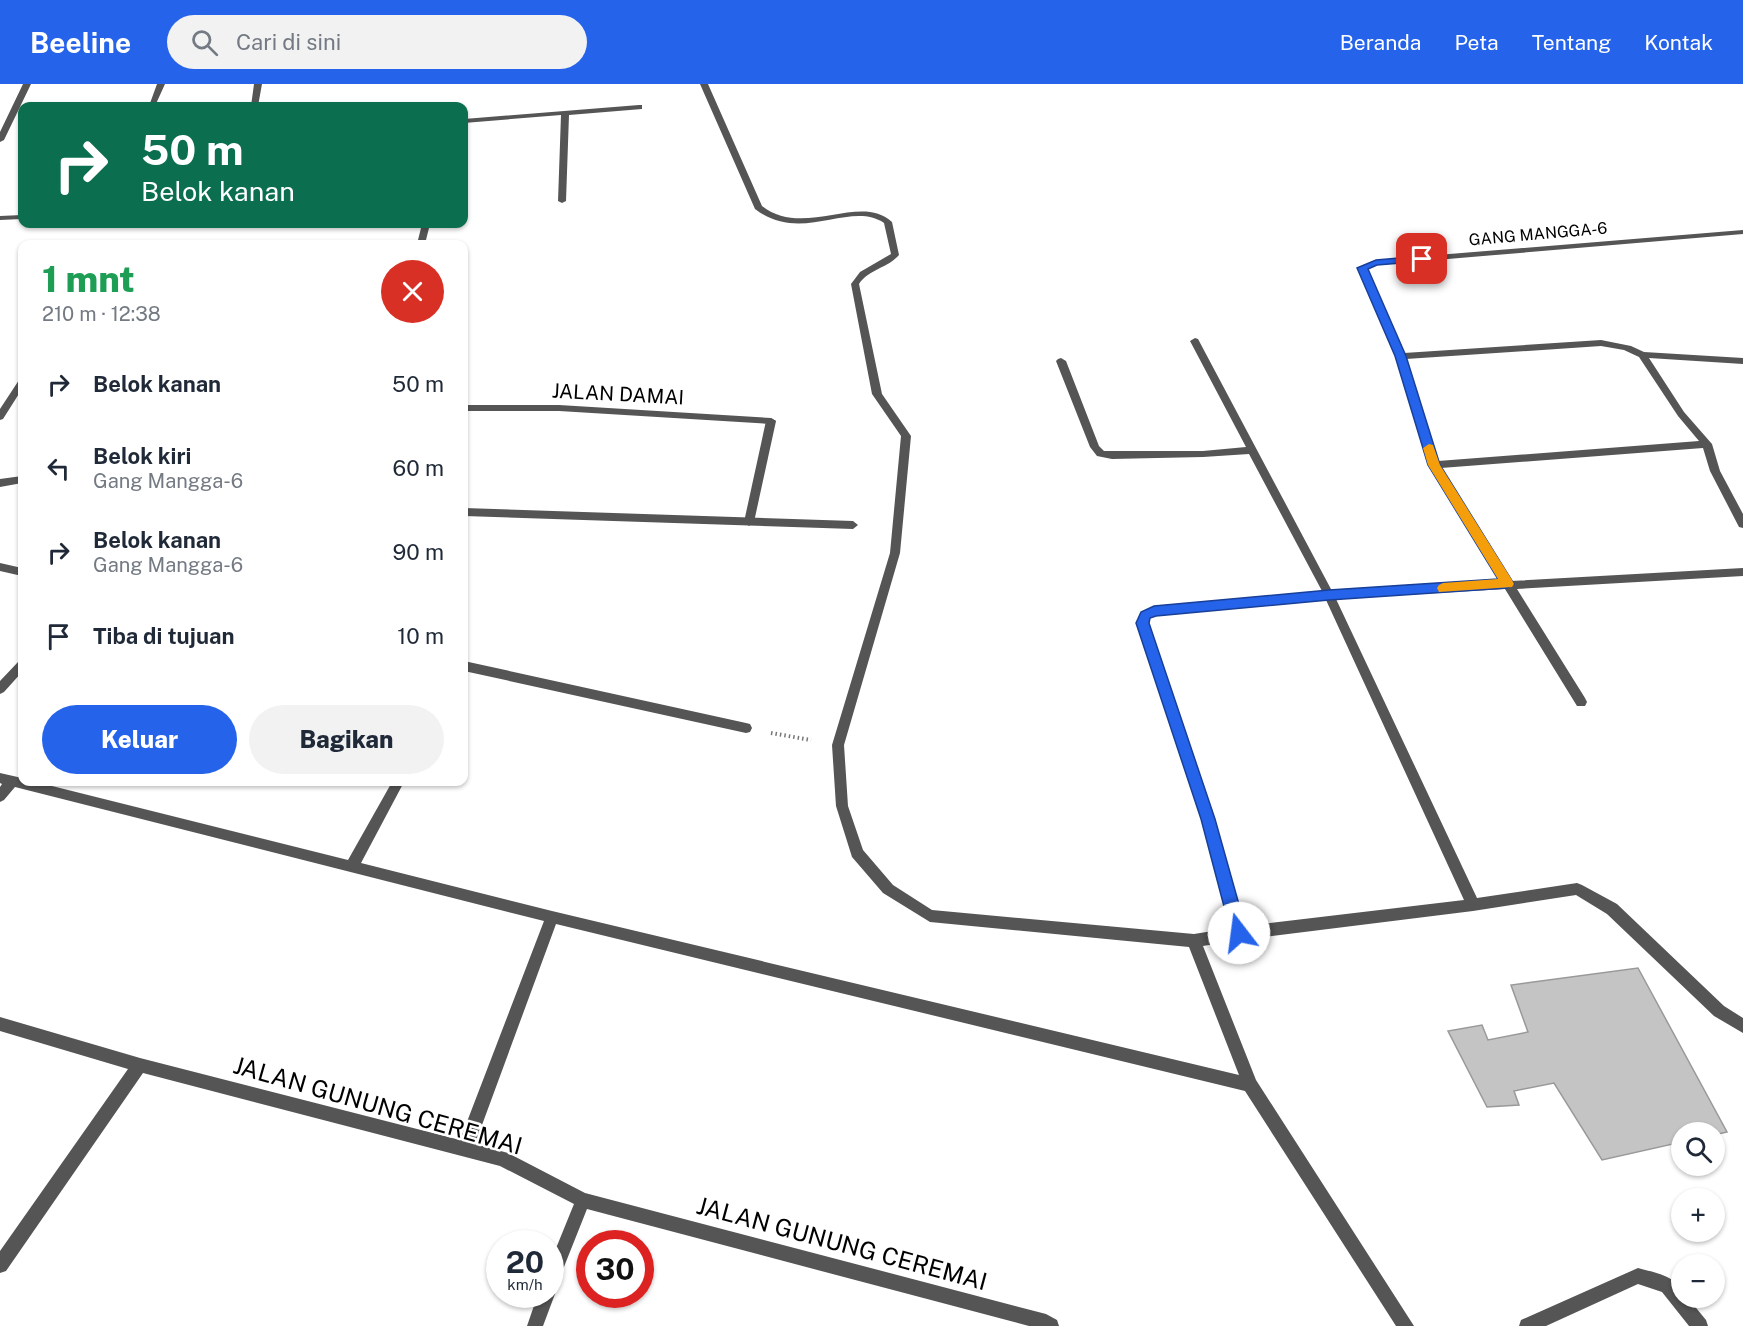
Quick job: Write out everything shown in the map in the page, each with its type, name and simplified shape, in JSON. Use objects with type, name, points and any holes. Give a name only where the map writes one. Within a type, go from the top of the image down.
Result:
[{"type":"street","points":[[18,102],[27,84]]},
{"type":"street","points":[[154,102],[161,84]]},
{"type":"street","points":[[256,102],[258,84]]},
{"type":"street","points":[[704,84],[758,207],[765,215],[790,222],[873,214],[888,222],[894,244],[895,255],[888,263],[869,270],[858,277],[855,284],[877,394],[906,436],[895,553],[838,745],[842,806],[858,853],[888,889],[930,916],[1194,941],[1239,933],[1473,905],[1577,889],[1612,909],[1719,1011],[1743,1026]]},
{"type":"street","points":[[0,140],[18,103]]},
{"type":"street","points":[[468,121],[639,106]]},
{"type":"street","points":[[562,201],[565,113]]},
{"type":"street","points":[[0,218],[18,218]]},
{"type":"street","name":"GANG MANGGA-6","points":[[1581,702],[1434,465],[1401,356],[1362,268],[1367,264],[1743,232]]},
{"type":"street","points":[[1195,341],[1329,595],[1473,905]]},
{"type":"street","points":[[1401,356],[1601,343],[1622,345],[1642,355],[1743,361]]},
{"type":"street","points":[[1642,355],[1681,414],[1707,444],[1715,471],[1743,524]]},
{"type":"street","points":[[1061,361],[1095,447],[1101,454],[1134,456],[1253,450]]},
{"type":"street","points":[[0,417],[18,388]]},
{"type":"street","name":"JALAN DAMAI","points":[[468,408],[559,408],[771,421],[749,522]]},
{"type":"street","points":[[1434,465],[1707,444]]},
{"type":"street","points":[[0,483],[18,481]]},
{"type":"street","points":[[468,512],[853,525]]},
{"type":"street","points":[[0,567],[18,571]]},
{"type":"street","points":[[1239,933],[1208,819],[1142,623],[1145,615],[1154,611],[1329,595],[1743,572]]},
{"type":"street","points":[[468,667],[746,728]]},
{"type":"street","points":[[0,689],[18,669]]},
{"type":"street","points":[[0,796],[6,779]]},
{"type":"street","points":[[34,786],[552,917],[1250,1085]]},
{"type":"street","points":[[352,866],[396,786]]},
{"type":"street","points":[[465,1149],[552,917]]},
{"type":"street","points":[[1194,941],[1250,1085],[1406,1326]]},
{"type":"street","name":"JALAN GUNUNG CEREMAI","points":[[0,1024],[140,1065],[465,1149],[502,1160],[583,1200],[1046,1322],[1051,1326]]},
{"type":"street","points":[[0,1265],[140,1065]]},
{"type":"street","points":[[564,1249],[583,1200]]},
{"type":"street","points":[[1527,1326],[1638,1276],[1667,1285],[1700,1326]]},
{"type":"street","points":[[535,1326],[542,1308]]},
{"type":"path","points":[[746,728],[838,745]]},
{"type":"building","points":[[1638,968],[1722,1122],[1671,1122],[1671,1144],[1602,1160],[1554,1083],[1514,1091],[1519,1105],[1487,1107],[1448,1031],[1482,1025],[1488,1040],[1528,1032],[1511,985]]},
{"type":"slow traffic","points":[[1429,448],[1434,465],[1507,584],[1443,588]]},
{"type":"route","points":[[1239,933],[1208,819],[1142,623],[1145,615],[1154,611],[1329,595],[1507,584],[1434,465],[1401,356],[1362,268],[1376,262],[1422,259]]}]
